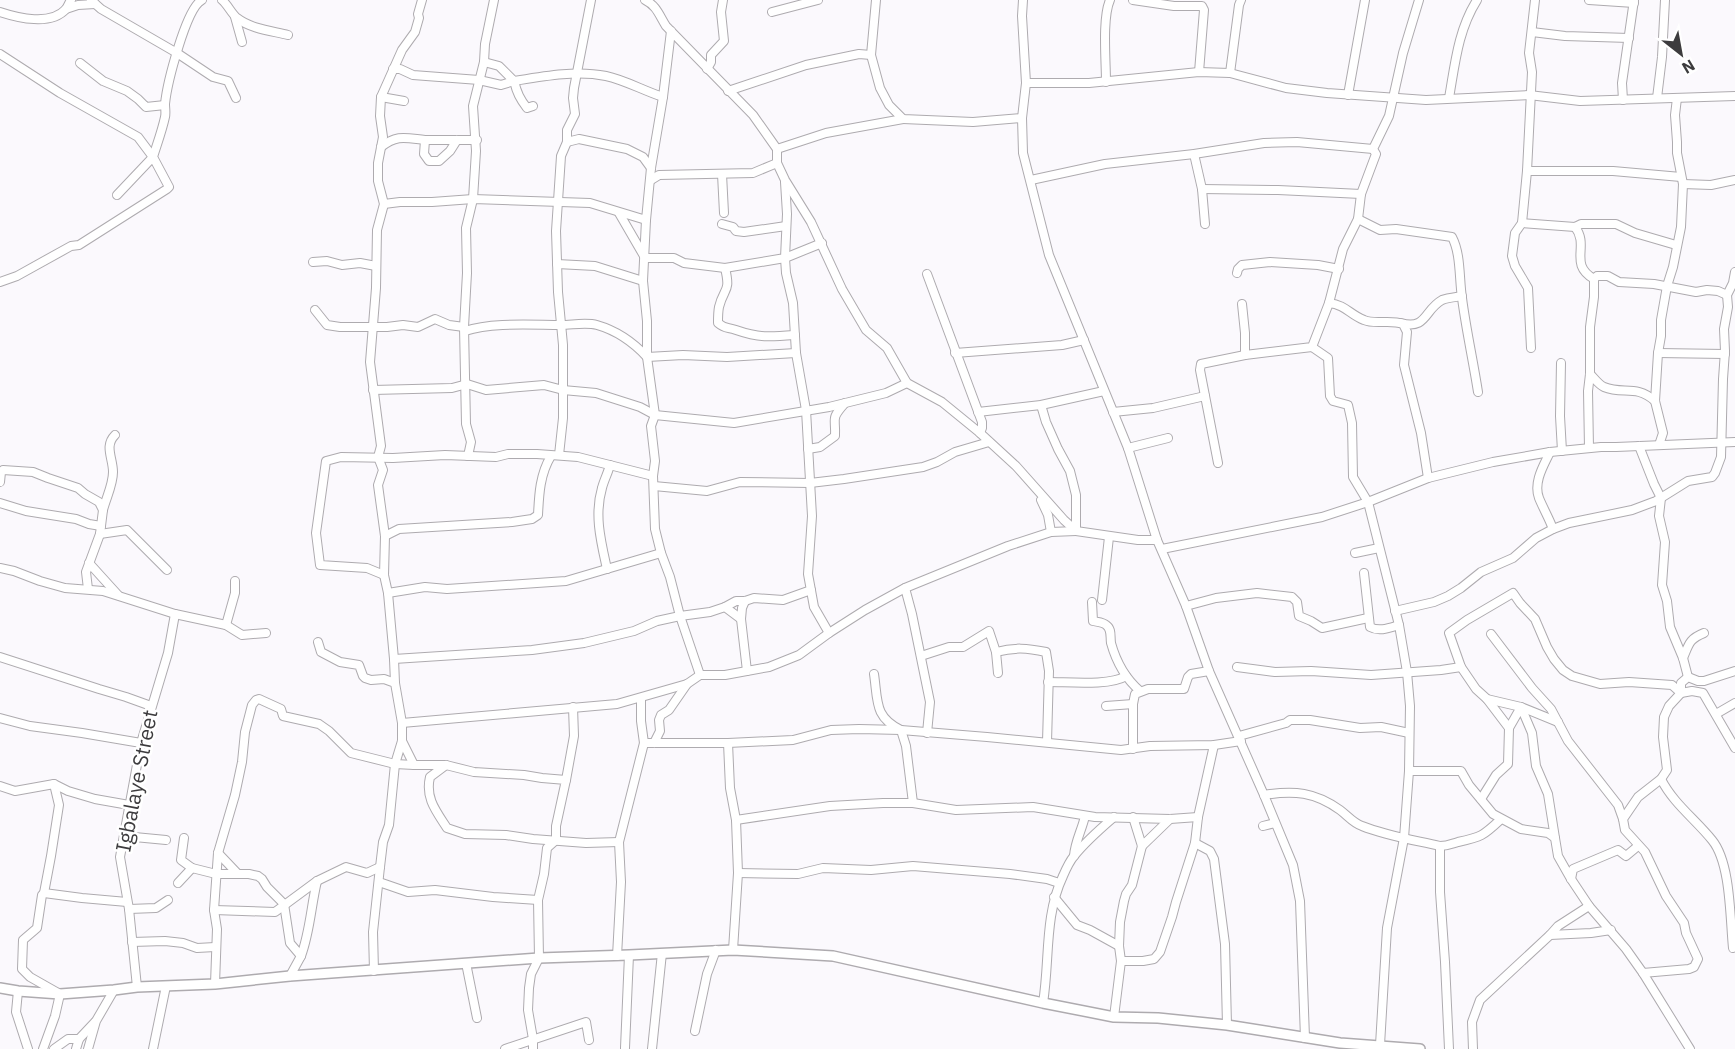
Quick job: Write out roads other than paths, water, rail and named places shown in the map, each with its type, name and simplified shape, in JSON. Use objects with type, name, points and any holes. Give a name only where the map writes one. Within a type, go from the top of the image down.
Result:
[{"type":"street","points":[[66,9],[71,0]]},
{"type":"street","points":[[117,195],[153,157],[166,115],[165,105],[177,53],[192,12],[197,2],[202,0]]},
{"type":"street","points":[[222,0],[235,17],[242,42]]},
{"type":"street","points":[[374,971],[373,932],[383,842],[388,825],[394,764],[402,741],[402,723],[394,683],[388,593],[384,575],[384,536],[378,485],[382,470],[378,457],[381,446],[370,362],[377,230],[384,204],[378,181],[378,163],[383,137],[380,116],[381,97],[402,50],[416,32],[422,0]]},
{"type":"street","points":[[468,456],[471,442],[466,424],[466,228],[473,199],[477,140],[473,106],[484,62],[485,44],[494,0]]},
{"type":"street","points":[[384,536],[399,529],[512,522],[532,519],[538,515],[545,465],[555,455],[563,418],[563,345],[556,231],[561,156],[567,142],[567,130],[575,114],[573,98],[591,0]]},
{"type":"street","points":[[645,0],[658,10],[666,26],[753,115],[777,149],[777,163],[812,222],[842,288],[866,330],[887,348],[907,383],[942,402],[980,433],[1016,466],[1037,492],[1076,531]]},
{"type":"street","points":[[707,69],[711,62],[711,55],[724,40],[721,12],[723,0]]},
{"type":"street","points":[[772,12],[818,0]]},
{"type":"street","points":[[876,0],[871,55],[884,97],[903,118]]},
{"type":"street","points":[[1023,0],[1026,83],[1022,118],[1023,153],[1049,255],[1128,448],[1157,540],[1186,606],[1209,671],[1293,865],[1300,901],[1305,1038]]},
{"type":"street","points":[[1106,81],[1106,20],[1110,0]]},
{"type":"street","points":[[1133,0],[1174,6],[1202,6],[1204,10],[1199,72]]},
{"type":"street","points":[[1230,73],[1241,0]]},
{"type":"street","points":[[1348,95],[1365,0]]},
{"type":"street","points":[[1372,149],[1389,116],[1403,53],[1419,0]]},
{"type":"street","points":[[1449,98],[1460,39],[1470,12],[1478,0]]},
{"type":"street","points":[[1531,348],[1528,288],[1512,256],[1515,233],[1522,223],[1527,171],[1529,95],[1532,72],[1529,53],[1534,0]]},
{"type":"street","points":[[1589,0],[1634,1],[1622,83],[1623,100]]},
{"type":"street","points":[[1657,98],[1665,0]]},
{"type":"street","points":[[0,12],[40,20],[50,18],[66,9],[93,2],[213,76],[228,81],[236,98]]},
{"type":"street","points":[[235,17],[248,25],[288,35]]},
{"type":"street","points":[[671,31],[651,168],[643,281],[647,321],[647,357],[655,415],[651,426],[655,461],[653,476],[655,530],[700,675]]},
{"type":"street","points":[[1532,32],[1565,36],[1629,38]]},
{"type":"street","points":[[0,54],[60,93],[138,137],[153,157],[169,187],[79,245],[70,246],[17,276],[0,282]]},
{"type":"street","points":[[728,91],[806,64],[859,54],[871,55]]},
{"type":"street","points":[[484,62],[499,66],[514,81],[521,101],[527,108],[533,106]]},
{"type":"street","points":[[80,63],[103,81],[127,91],[146,107],[165,105]]},
{"type":"street","points":[[393,69],[400,69],[413,75],[479,80],[501,85],[553,75],[607,76],[663,97]]},
{"type":"street","points":[[1026,83],[1089,83],[1199,72],[1230,73],[1286,88],[1426,100],[1529,95],[1580,101],[1735,96]]},
{"type":"street","points":[[381,97],[404,101]]},
{"type":"street","points":[[1674,444],[1663,433],[1655,401],[1661,320],[1681,227],[1682,180],[1677,153],[1675,115],[1677,98]]},
{"type":"street","points":[[777,149],[826,133],[903,118],[973,122],[1022,118]]},
{"type":"street","points":[[381,147],[398,137],[425,140],[477,140]]},
{"type":"street","points":[[425,140],[424,154],[429,160],[435,162],[443,159],[457,140]]},
{"type":"street","points":[[567,142],[579,140],[627,149],[643,157],[659,175]]},
{"type":"street","points":[[1030,180],[1105,164],[1264,143],[1297,142],[1372,149],[1376,154],[1361,194],[1358,219],[1343,249],[1329,303],[1311,347]]},
{"type":"street","points":[[1194,154],[1202,189],[1205,224]]},
{"type":"street","points":[[651,180],[659,175],[753,174],[777,163]]},
{"type":"street","points":[[1527,171],[1653,173],[1711,185],[1735,180]]},
{"type":"street","points":[[723,174],[724,213]]},
{"type":"street","points":[[785,180],[786,273],[793,303],[796,353],[806,410],[812,516],[808,574],[814,608],[829,633]]},
{"type":"street","points":[[1202,189],[1361,194]]},
{"type":"street","points":[[384,204],[473,199],[590,203],[646,220]]},
{"type":"street","points":[[619,213],[645,258]]},
{"type":"street","points":[[1358,219],[1380,230],[1396,229],[1452,237],[1458,257],[1478,392]]},
{"type":"street","points":[[1522,223],[1575,227],[1590,223],[1616,224],[1635,233],[1676,245]]},
{"type":"street","points":[[722,224],[744,232],[786,226]]},
{"type":"street","points":[[1575,227],[1581,234],[1581,267],[1594,279]]},
{"type":"street","points":[[645,258],[674,258],[684,263],[725,268],[785,258],[822,243]]},
{"type":"street","points":[[313,262],[327,261],[342,265],[360,263],[376,266]]},
{"type":"street","points":[[1237,273],[1242,265],[1270,262],[1318,265],[1339,269]]},
{"type":"street","points":[[557,264],[595,266],[643,281]]},
{"type":"street","points":[[725,268],[728,289],[718,310],[718,323],[725,329],[733,329],[745,334],[765,337],[795,335]]},
{"type":"street","points":[[1395,611],[1434,602],[1448,596],[1481,572],[1513,558],[1536,538],[1552,529],[1569,523],[1632,510],[1661,498],[1688,481],[1712,477],[1718,466],[1722,443],[1724,329],[1728,295],[1735,272]]},
{"type":"street","points":[[927,274],[982,422],[980,433]]},
{"type":"street","points":[[1594,279],[1597,276],[1608,276],[1619,282],[1667,286],[1696,292],[1718,291],[1728,295]]},
{"type":"street","points":[[1589,448],[1588,392],[1594,279]]},
{"type":"street","points":[[1329,303],[1341,304],[1365,321],[1397,322],[1411,326],[1422,322],[1442,300],[1462,296]]},
{"type":"street","points":[[1242,304],[1245,355]]},
{"type":"street","points":[[315,310],[327,325],[340,327],[372,328],[403,325],[418,327],[435,319],[465,329],[526,323],[596,324],[632,341],[647,357]]},
{"type":"street","points":[[1397,322],[1403,324],[1407,332],[1404,364],[1421,433],[1428,478]]},
{"type":"street","points":[[955,353],[1062,345],[1084,340]]},
{"type":"street","points":[[1218,463],[1200,370],[1201,364],[1245,355],[1311,347],[1328,358],[1330,396],[1333,401],[1348,405],[1352,423],[1353,477],[1368,502],[1399,625],[1410,706],[1409,771],[1404,838],[1387,928],[1380,1045]]},
{"type":"street","points":[[647,357],[683,355],[727,357],[796,353]]},
{"type":"street","points":[[1658,353],[1725,354]]},
{"type":"street","points":[[1561,363],[1562,451]]},
{"type":"street","points":[[1590,374],[1604,387],[1640,392],[1655,401]]},
{"type":"street","points":[[373,390],[452,388],[467,384],[486,390],[544,385],[563,390],[596,393],[640,407],[655,415],[734,423],[829,407],[886,393],[907,383]]},
{"type":"street","points":[[978,411],[1041,405],[1104,391]]},
{"type":"street","points":[[1113,412],[1153,408],[1205,396]]},
{"type":"street","points":[[808,449],[820,447],[835,436],[833,422],[836,413],[846,402]]},
{"type":"street","points":[[1041,405],[1058,449],[1070,471],[1076,495],[1076,531]]},
{"type":"street","points":[[1659,446],[1663,433]]},
{"type":"street","points":[[88,589],[86,572],[100,530],[113,472],[109,446],[115,435]]},
{"type":"street","points":[[1128,448],[1168,438]]},
{"type":"street","points":[[654,486],[707,491],[740,482],[810,483],[923,467],[955,452],[990,442]]},
{"type":"street","points":[[1162,549],[1322,517],[1368,502],[1428,478],[1493,462],[1589,448],[1735,442]]},
{"type":"street","points":[[381,446],[393,458]]},
{"type":"street","points":[[1639,446],[1661,498],[1659,516],[1665,542],[1662,585],[1667,601],[1670,627],[1688,677]]},
{"type":"street","points":[[1550,452],[1540,472],[1538,496],[1547,512],[1552,529]]},
{"type":"street","points":[[384,575],[367,568],[320,565],[316,533],[326,461],[341,457],[555,455],[578,457],[653,476]]},
{"type":"street","points":[[607,569],[598,520],[601,489],[610,465]]},
{"type":"street","points":[[0,482],[3,470],[33,472],[78,488],[99,502],[103,510]]},
{"type":"street","points":[[1037,492],[1048,515],[1052,532]]},
{"type":"street","points":[[0,503],[26,512],[76,519],[100,530],[128,530],[167,570]]},
{"type":"street","points":[[402,723],[617,704],[687,684],[700,675],[725,675],[769,667],[799,656],[829,633],[905,588],[1008,546],[1052,532],[1076,531],[1109,537],[1157,540]]},
{"type":"street","points":[[1102,600],[1109,537]]},
{"type":"street","points":[[1355,553],[1379,548]]},
{"type":"street","points":[[388,593],[424,587],[447,590],[566,581],[661,553]]},
{"type":"street","points":[[89,563],[119,596]]},
{"type":"street","points":[[0,568],[65,588],[103,591],[175,614],[226,625],[242,635],[266,633]]},
{"type":"street","points":[[1364,573],[1370,627],[1375,630],[1399,625]]},
{"type":"street","points":[[226,625],[235,593],[235,581]]},
{"type":"street","points":[[905,588],[930,702],[927,733]]},
{"type":"street","points":[[394,659],[532,650],[584,643],[634,631],[657,621],[710,612],[736,601],[754,598],[783,600],[811,590]]},
{"type":"street","points":[[1186,606],[1203,601],[1257,593],[1292,597],[1297,602],[1299,616],[1322,628],[1368,618]]},
{"type":"street","points":[[1509,728],[1487,699],[1476,689],[1461,667],[1449,633],[1513,593],[1535,619],[1554,660],[1572,676],[1600,684],[1629,682],[1672,685],[1681,693]]},
{"type":"street","points":[[745,601],[741,619],[747,671]]},
{"type":"street","points":[[1092,602],[1093,621],[1105,624],[1110,630],[1111,641],[1126,676],[1140,692]]},
{"type":"street","points":[[725,607],[741,619]]},
{"type":"street","name":"Igbalaye Street","points":[[136,987],[128,906],[120,858],[141,743],[168,653],[175,614]]},
{"type":"street","points":[[921,656],[949,647],[963,647],[989,631],[996,652],[998,674]]},
{"type":"street","points":[[1683,658],[1690,641],[1704,633]]},
{"type":"street","points":[[1491,634],[1532,688],[1551,708],[1568,741],[1618,805],[1625,830],[1645,852],[1666,896],[1684,923],[1686,933],[1698,958],[1694,967],[1643,973]]},
{"type":"street","points":[[1675,643],[1690,641]]},
{"type":"street","points":[[318,642],[321,652],[340,662],[359,665],[365,678],[384,679],[394,683]]},
{"type":"street","points":[[996,652],[1011,648],[1046,652],[1047,742]]},
{"type":"street","points":[[0,657],[152,706]]},
{"type":"street","points":[[1237,666],[1275,672],[1346,675],[1461,667]]},
{"type":"street","points":[[1688,677],[1704,681],[1735,670]]},
{"type":"street","points":[[1133,749],[1134,697],[1148,689],[1184,689],[1189,675],[1209,671]]},
{"type":"street","points":[[874,675],[879,709],[883,719],[901,730],[906,746],[913,803]]},
{"type":"street","points":[[1048,682],[1109,681],[1126,676]]},
{"type":"street","points":[[1681,693],[1681,683],[1688,677]]},
{"type":"street","points":[[654,743],[660,731],[661,715],[669,710],[687,684]]},
{"type":"street","points":[[1623,819],[1638,797],[1661,779],[1667,770],[1663,737],[1664,717],[1669,706],[1681,693],[1692,691],[1703,693],[1735,746]]},
{"type":"street","points":[[617,956],[621,882],[619,842],[644,743],[641,698]]},
{"type":"street","points":[[215,984],[214,910],[218,854],[236,795],[245,732],[252,705],[256,700],[259,699],[280,709],[283,716],[319,724],[351,753],[394,764],[446,765],[474,772],[566,780]]},
{"type":"street","points":[[1487,699],[1521,707],[1558,722]]},
{"type":"street","points":[[1716,714],[1735,703]]},
{"type":"street","points":[[1106,706],[1133,704]]},
{"type":"street","points":[[533,1049],[528,1010],[531,974],[539,958],[538,900],[547,848],[556,840],[556,826],[574,736],[573,707]]},
{"type":"street","points":[[1481,799],[1496,775],[1508,764],[1509,728],[1521,707]]},
{"type":"street","points":[[1521,707],[1532,733],[1536,766],[1548,794],[1558,856],[1589,906],[1611,930],[1643,973],[1690,1049]]},
{"type":"street","points":[[0,718],[30,726],[141,743]]},
{"type":"street","points":[[644,743],[793,740],[831,730],[901,730],[1121,750],[1150,746],[1214,745],[1240,739],[1290,720],[1311,720],[1360,728],[1382,727],[1409,733]]},
{"type":"street","points":[[402,741],[414,765]]},
{"type":"street","points":[[728,743],[730,788],[736,820],[738,873],[733,950]]},
{"type":"street","points":[[1120,962],[1154,959],[1160,952],[1195,843],[1198,817],[1214,745]]},
{"type":"street","points":[[446,765],[430,777],[427,790],[433,806],[447,828],[465,834],[506,835],[586,843],[619,842]]},
{"type":"street","points":[[1409,771],[1461,771],[1488,811],[1500,820],[1521,829],[1548,833],[1555,838]]},
{"type":"street","points":[[1661,779],[1667,791],[1713,841],[1719,852],[1726,877],[1733,948]]},
{"type":"street","points":[[54,784],[59,805],[44,893],[37,928],[23,940],[22,969],[30,977],[60,994]]},
{"type":"street","points":[[0,786],[15,791],[54,784],[95,799],[129,806]]},
{"type":"street","points":[[1264,795],[1281,792],[1308,794],[1330,804],[1357,824],[1440,846],[1452,845],[1485,835],[1500,820]]},
{"type":"street","points":[[736,820],[764,814],[830,806],[913,803],[956,810],[1033,807],[1085,816],[1170,819],[1198,817]]},
{"type":"street","points":[[1074,856],[1075,843],[1082,830],[1085,816]]},
{"type":"street","points":[[1043,1003],[1048,936],[1054,897],[1059,883],[1074,856],[1114,817]]},
{"type":"street","points":[[1114,1017],[1120,962],[1120,922],[1126,894],[1132,885],[1142,846],[1133,817]]},
{"type":"street","points":[[1142,846],[1170,819]]},
{"type":"street","points":[[1263,826],[1275,823]]},
{"type":"street","points":[[124,836],[166,840]]},
{"type":"street","points":[[184,838],[182,860],[192,868],[216,874],[237,873],[258,876],[284,904],[290,943],[301,956]]},
{"type":"street","points":[[1195,843],[1210,851],[1214,859],[1225,944],[1227,1026]]},
{"type":"street","points":[[1440,846],[1440,892],[1449,1049]]},
{"type":"street","points":[[1571,879],[1573,869],[1618,850],[1626,856],[1638,846]]},
{"type":"street","points":[[218,854],[237,873]]},
{"type":"street","points":[[738,873],[798,874],[823,868],[872,870],[913,866],[1010,874],[1059,883]]},
{"type":"street","points":[[214,910],[275,912],[317,881],[346,867],[367,873],[380,867]]},
{"type":"street","points":[[178,883],[192,868]]},
{"type":"street","points":[[290,976],[307,941],[312,900],[317,881]]},
{"type":"street","points":[[378,886],[408,892],[435,890],[538,900]]},
{"type":"street","points":[[44,893],[156,908],[168,900]]},
{"type":"street","points":[[1054,897],[1077,925],[1119,946]]},
{"type":"street","points":[[1473,1049],[1472,1022],[1480,1000],[1558,926],[1589,906]]},
{"type":"street","points":[[1550,935],[1611,930]]},
{"type":"street","points":[[132,942],[165,941],[183,943],[197,948],[215,947]]},
{"type":"street","points":[[695,1031],[707,974],[716,950]]},
{"type":"street","points":[[0,988],[18,992],[60,994],[539,958],[733,950],[832,956],[1114,1017],[1158,1018],[1305,1038],[1420,1049]]},
{"type":"street","points":[[652,1049],[662,952]]},
{"type":"street","points":[[624,1048],[629,956]]},
{"type":"street","points":[[466,963],[477,1018]]},
{"type":"street","points":[[153,1049],[166,986]]},
{"type":"street","points":[[76,1049],[79,1039],[96,1021],[114,990]]},
{"type":"street","points":[[18,992],[16,1012],[28,1049]]},
{"type":"street","points":[[43,1049],[60,994]]},
{"type":"street","points":[[88,1049],[96,1021]]},
{"type":"street","points":[[505,1049],[586,1022],[589,1040]]},
{"type":"street","points":[[54,1049],[68,1039],[79,1039]]}]
